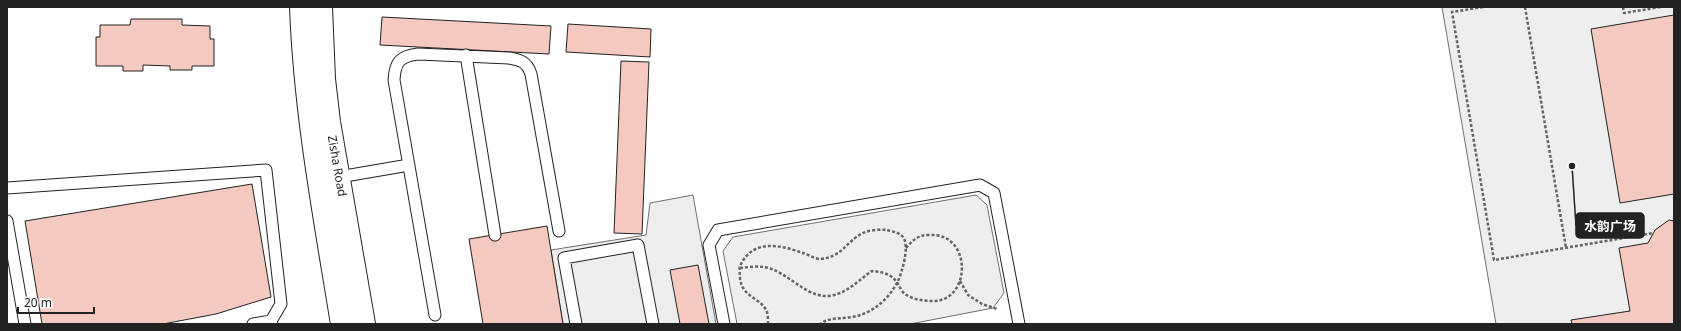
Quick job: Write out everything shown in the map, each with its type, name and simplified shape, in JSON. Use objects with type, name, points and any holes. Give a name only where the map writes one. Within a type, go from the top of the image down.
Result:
[{"type":"street","name":"Zisha Road","points":[[301,7],[305,81],[311,132],[342,324]]},
{"type":"street","name":"Zisha Road","points":[[321,7],[324,79],[329,122],[364,324]]},
{"type":"lane","points":[[435,314],[394,80],[394,69],[397,63],[408,55],[418,54],[509,58],[520,60],[528,65],[531,74],[559,231]]},
{"type":"lane","points":[[466,56],[495,235]]},
{"type":"lane","points":[[339,178],[409,165]]},
{"type":"lane","points":[[7,188],[266,170],[281,304],[272,322],[253,324]]},
{"type":"lane","points":[[724,324],[709,245],[718,230],[980,185],[994,193],[1018,319]]},
{"type":"lane","points":[[7,221],[25,324]]},
{"type":"lane","points":[[576,324],[564,258],[638,244],[653,324]]},
{"type":"path","points":[[1483,7],[1452,12],[1494,260],[1653,233]]},
{"type":"path","points":[[1525,7],[1566,248]]},
{"type":"path","points":[[1623,7],[1624,13],[1661,7]]},
{"type":"path","points":[[768,324],[767,312],[759,302],[746,294],[740,282],[739,268],[746,255],[762,246],[781,247],[818,259],[832,258],[843,250],[852,240],[864,233],[882,229],[898,232],[904,238],[906,248],[901,274],[894,289],[870,312],[852,317],[836,318],[820,324]]},
{"type":"path","points":[[739,268],[765,267],[785,275],[818,296],[833,296],[845,291],[872,271],[884,272],[897,282],[903,294],[916,299],[935,301],[947,298],[956,289],[961,275],[961,258],[956,244],[945,237],[934,234],[921,235],[912,241],[906,248]]},
{"type":"path","points":[[960,280],[968,295],[982,304],[1018,319]]},
{"type":"shaded area","points":[[1442,7],[1674,7],[1674,324],[1496,324]]},
{"type":"shaded area","points":[[693,195],[716,324],[563,324],[551,250],[646,235],[650,203]]},
{"type":"shaded area","points":[[976,195],[987,205],[1004,293],[993,308],[910,324],[737,324],[723,251],[733,237]]},
{"type":"building","points":[[1674,15],[1674,194],[1620,203],[1591,29]]},
{"type":"building","points":[[382,17],[551,26],[549,54],[380,45]]},
{"type":"building","points":[[131,19],[182,19],[182,25],[210,26],[210,39],[214,39],[214,66],[192,66],[192,70],[170,70],[170,66],[143,65],[143,71],[123,71],[123,66],[96,66],[96,37],[100,37],[100,25],[130,25]]},
{"type":"building","points":[[568,24],[651,29],[650,57],[566,52]]},
{"type":"building","points":[[621,61],[649,62],[642,234],[614,233]]},
{"type":"building","points":[[252,184],[271,297],[216,314],[163,324],[42,324],[25,221]]},
{"type":"building","points":[[1669,220],[1674,221],[1674,324],[1572,324],[1571,320],[1630,311],[1619,248],[1648,243],[1655,230]]},
{"type":"building","points":[[547,226],[563,324],[483,324],[469,239]]},
{"type":"building","points":[[698,265],[709,324],[680,324],[670,270]]},
{"type":"place","name":"水韵广场","points":[[1572,166]]}]
